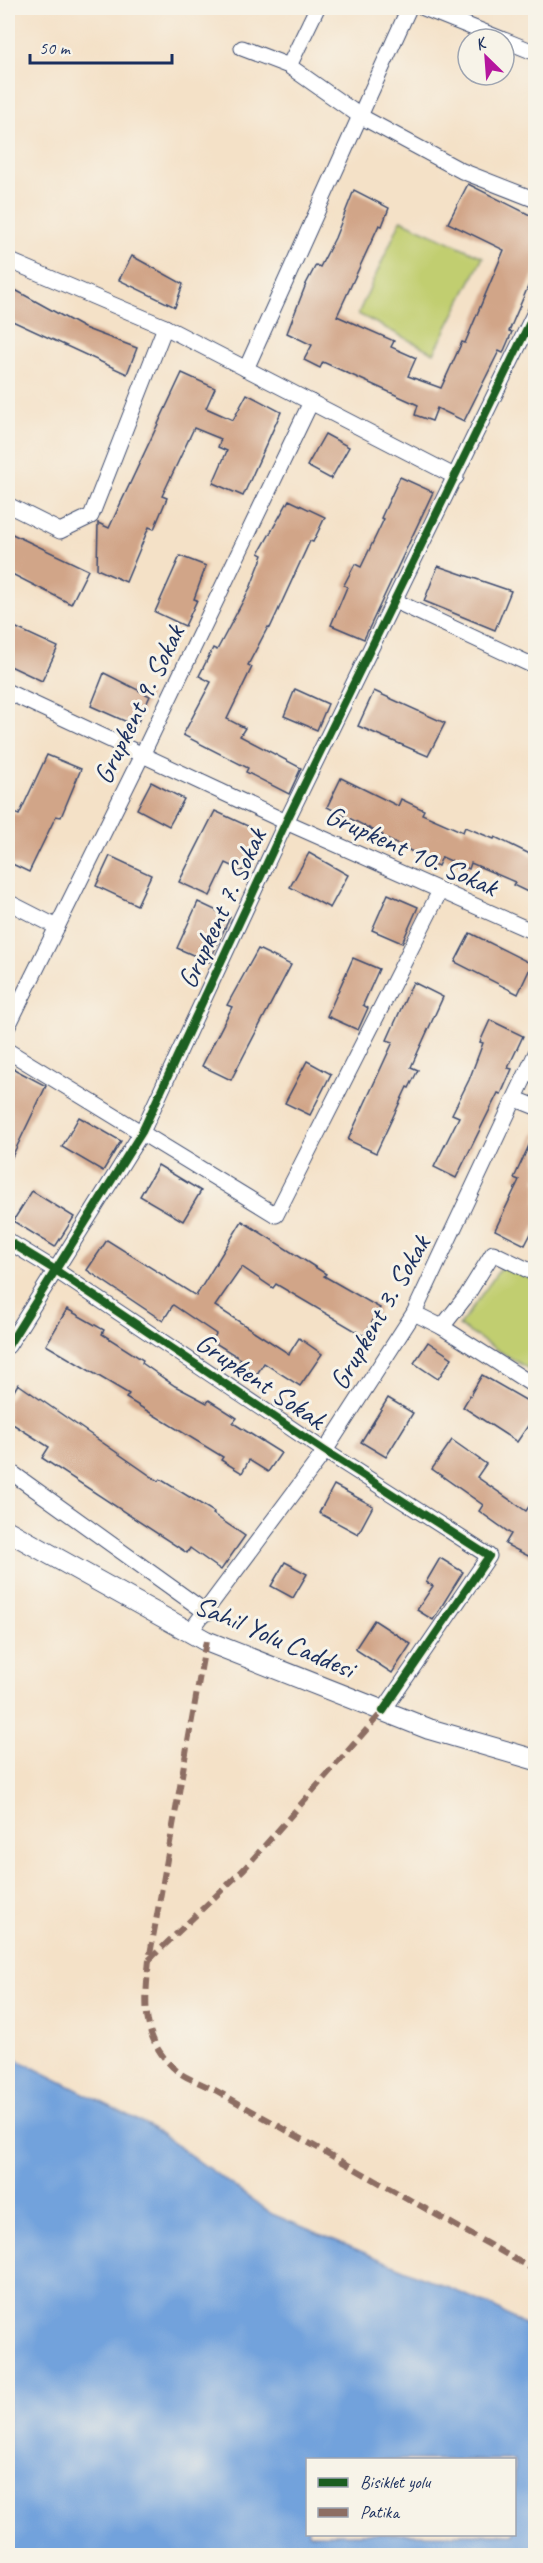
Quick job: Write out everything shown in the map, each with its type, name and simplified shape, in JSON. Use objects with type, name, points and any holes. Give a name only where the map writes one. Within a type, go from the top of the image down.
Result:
[{"type":"street","points":[[289,66],[317,8]]},
{"type":"street","points":[[246,369],[409,8]]},
{"type":"street","points":[[424,8],[471,27]]},
{"type":"street","points":[[516,45],[536,53]]},
{"type":"street","points":[[242,48],[289,66],[360,116],[462,171],[536,200]]},
{"type":"street","points":[[8,260],[165,327],[456,477]]},
{"type":"street","name":"Grupkent 7. Sokak","points":[[8,1346],[142,1132],[286,822],[536,310]]},
{"type":"street","points":[[8,505],[60,531],[91,516],[165,327]]},
{"type":"street","name":"Grupkent 9. Sokak","points":[[8,1026],[142,755],[311,402]]},
{"type":"street","points":[[395,601],[536,668]]},
{"type":"street","name":"Grupkent 10. Sokak","points":[[8,692],[286,822],[536,933]]},
{"type":"street","points":[[8,1051],[276,1215],[440,891]]},
{"type":"street","points":[[8,902],[57,927]]},
{"type":"street","name":"Grupkent 3. Sokak","points":[[189,1633],[207,1612],[325,1451],[414,1313],[536,1053]]},
{"type":"street","points":[[516,1099],[536,1107]]},
{"type":"street","name":"Grupkent Sokak","points":[[8,1241],[57,1271],[325,1451],[489,1556],[383,1711]]},
{"type":"street","points":[[442,1327],[467,1295],[493,1253],[536,1274]]},
{"type":"street","points":[[414,1313],[442,1327],[536,1387]]},
{"type":"street","points":[[8,1470],[207,1612]]},
{"type":"street","name":"Sahil Yolu Caddesi","points":[[8,1531],[189,1633],[429,1729],[536,1760]]},
{"type":"green space","points":[[401,220],[483,257],[434,353],[358,314]]},
{"type":"green space","points":[[503,1265],[535,1281],[535,1373],[459,1326]]},
{"type":"water","points":[[8,2055],[151,2127],[272,2214],[492,2306],[535,2332],[535,2555],[8,2555]]},
{"type":"building","points":[[468,184],[536,218],[536,268],[509,331],[512,332],[503,353],[499,351],[464,421],[437,408],[432,421],[415,415],[418,405],[323,362],[320,368],[304,360],[312,345],[287,333],[306,284],[316,265],[320,267],[335,238],[354,190],[389,208],[337,316],[394,341],[391,347],[416,358],[408,376],[441,388],[462,342],[465,343],[504,250],[448,223]]},
{"type":"building","points":[[132,256],[183,284],[175,307],[119,280]]},
{"type":"building","points":[[8,286],[84,328],[137,348],[127,374],[8,319]]},
{"type":"building","points":[[182,373],[215,388],[206,408],[233,420],[247,394],[281,412],[243,496],[213,483],[227,451],[218,447],[221,439],[194,428],[162,496],[167,498],[154,529],[149,527],[126,582],[97,569],[98,523],[109,528]]},
{"type":"building","points":[[325,434],[349,447],[331,479],[307,466]]},
{"type":"building","points":[[400,477],[433,492],[364,639],[331,625],[347,587],[344,585],[355,564],[361,567],[384,519],[381,518]]},
{"type":"building","points":[[289,500],[325,517],[313,542],[310,541],[270,628],[268,627],[248,665],[252,667],[227,719],[245,728],[240,736],[301,768],[289,794],[246,772],[248,768],[183,735],[211,682],[199,676],[213,648],[217,650],[251,586],[263,555],[259,553]]},
{"type":"building","points":[[8,532],[88,570],[71,604],[8,572]]},
{"type":"building","points":[[180,556],[206,566],[194,599],[197,600],[185,626],[155,612]]},
{"type":"building","points":[[438,566],[511,591],[495,630],[424,601]]},
{"type":"building","points":[[8,624],[58,647],[42,681],[8,665]]},
{"type":"building","points":[[104,673],[150,696],[136,726],[91,706]]},
{"type":"building","points":[[295,689],[328,704],[317,730],[284,716]]},
{"type":"building","points":[[374,691],[445,723],[428,756],[358,726]]},
{"type":"building","points":[[47,755],[81,769],[61,817],[56,816],[29,872],[8,862],[8,810],[19,815]]},
{"type":"building","points":[[341,778],[398,806],[401,799],[424,810],[422,814],[463,832],[465,827],[494,839],[495,837],[536,857],[536,896],[513,885],[515,882],[471,863],[469,869],[442,857],[438,866],[416,857],[417,854],[327,807]]},
{"type":"building","points":[[151,782],[184,799],[169,826],[137,809]]},
{"type":"building","points":[[215,811],[263,833],[245,872],[226,863],[210,896],[179,882]]},
{"type":"building","points":[[309,853],[348,875],[330,908],[290,887]]},
{"type":"building","points":[[110,856],[151,875],[137,905],[96,886]]},
{"type":"building","points":[[388,894],[418,907],[402,943],[372,930]]},
{"type":"building","points":[[198,902],[230,917],[209,962],[177,948]]},
{"type":"building","points":[[470,933],[532,964],[518,994],[455,962]]},
{"type":"building","points":[[258,949],[291,965],[231,1080],[202,1066],[232,1007],[227,1005]]},
{"type":"building","points":[[353,958],[379,969],[363,1005],[368,1008],[358,1030],[327,1016]]},
{"type":"building","points":[[413,982],[443,997],[411,1067],[418,1070],[409,1088],[407,1087],[376,1153],[348,1140],[393,1042],[387,1040]]},
{"type":"building","points":[[490,1020],[523,1036],[508,1068],[512,1069],[501,1094],[498,1093],[456,1178],[434,1167],[459,1117],[452,1114],[469,1080],[483,1043],[480,1042]]},
{"type":"building","points":[[307,1061],[331,1074],[310,1115],[285,1103]]},
{"type":"building","points":[[14,1069],[46,1086],[8,1165],[8,1084]]},
{"type":"building","points":[[79,1117],[121,1141],[103,1171],[62,1147]]},
{"type":"building","points":[[536,1130],[536,1224],[525,1245],[495,1230],[519,1180],[514,1178]]},
{"type":"building","points":[[158,1165],[201,1191],[183,1221],[140,1196]]},
{"type":"building","points":[[32,1191],[74,1217],[55,1247],[13,1221]]},
{"type":"building","points":[[242,1221],[326,1274],[324,1276],[380,1308],[364,1336],[276,1284],[273,1288],[242,1267],[215,1306],[289,1354],[299,1338],[322,1354],[300,1386],[264,1363],[257,1374],[239,1362],[241,1359],[212,1341],[216,1334],[173,1305],[163,1321],[87,1270],[107,1240],[196,1296]]},
{"type":"building","points":[[67,1309],[104,1330],[102,1334],[143,1360],[142,1363],[175,1386],[207,1403],[209,1400],[237,1418],[233,1423],[281,1453],[268,1472],[249,1460],[242,1473],[221,1460],[223,1457],[126,1398],[129,1394],[46,1345]]},
{"type":"building","points":[[428,1342],[452,1358],[438,1379],[414,1363]]},
{"type":"building","points":[[482,1375],[536,1406],[536,1414],[517,1442],[463,1407]]},
{"type":"building","points":[[18,1384],[158,1481],[160,1479],[214,1512],[213,1514],[245,1536],[221,1570],[190,1548],[187,1553],[42,1458],[49,1447],[8,1421],[8,1401]]},
{"type":"building","points":[[388,1398],[413,1413],[386,1457],[361,1442]]},
{"type":"building","points":[[452,1440],[486,1464],[477,1477],[526,1511],[536,1496],[536,1560],[505,1544],[511,1534],[479,1511],[483,1505],[432,1469]]},
{"type":"building","points":[[334,1485],[373,1506],[358,1534],[319,1513]]},
{"type":"building","points":[[440,1558],[463,1572],[433,1620],[417,1610],[433,1586],[426,1582]]},
{"type":"building","points":[[285,1562],[307,1574],[293,1598],[271,1586]]},
{"type":"building","points":[[374,1620],[411,1644],[392,1673],[355,1649]]},
{"type":"marked path","points":[[206,1641],[149,1960],[146,2006],[156,2046],[165,2059],[181,2074],[215,2090],[536,2271]]},
{"type":"marked path","points":[[149,1960],[244,1869],[383,1711]]},
{"type":"cycle path","points":[[8,1346],[142,1132],[286,822],[536,310]]},
{"type":"cycle path","points":[[8,1241],[57,1271],[325,1451],[489,1556],[383,1711]]}]
